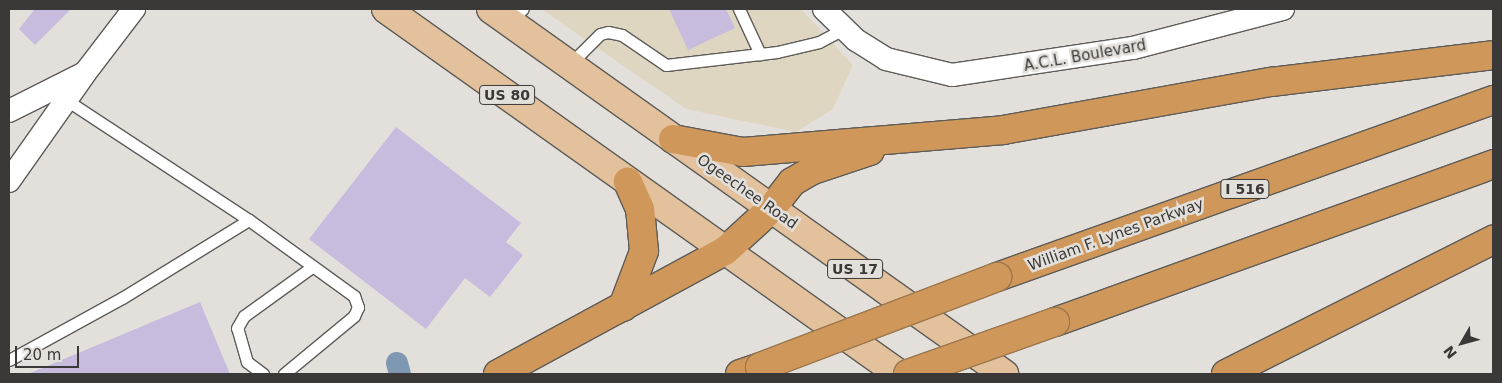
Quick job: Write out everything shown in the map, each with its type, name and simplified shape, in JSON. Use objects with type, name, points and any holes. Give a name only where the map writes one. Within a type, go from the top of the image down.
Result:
[{"type":"highway","points":[[672,139],[743,152],[1003,130],[1271,82],[1493,55]]},
{"type":"highway","name":"William F. Lynes Parkway","points":[[750,371],[997,277],[1493,100]]},
{"type":"highway","points":[[498,374],[725,251],[771,209],[792,182],[813,170],[912,137]]},
{"type":"highway","points":[[908,374],[1493,164]]},
{"type":"highway","points":[[623,307],[644,251],[640,209],[628,182]]},
{"type":"highway","points":[[1226,374],[1246,368],[1493,240]]},
{"type":"main road","name":"US 80","points":[[386,9],[628,182]]},
{"type":"main road","name":"Ogeechee Road","points":[[508,13],[570,64],[672,139],[1004,374]]},
{"type":"main road","points":[[628,182],[899,374]]},
{"type":"street","points":[[9,182],[85,73],[134,9]]},
{"type":"street","name":"A.C.L. Boulevard","points":[[824,9],[843,29],[886,59],[929,73],[972,74],[1133,48],[1283,9]]},
{"type":"street","points":[[10,107],[85,73]]},
{"type":"lane","points":[[739,9],[760,54]]},
{"type":"lane","points":[[570,64],[600,34],[608,32],[622,35],[666,65],[760,54],[819,42],[843,29]]},
{"type":"lane","points":[[66,100],[249,220],[354,296],[358,307],[354,316],[284,374]]},
{"type":"lane","points":[[9,360],[122,298],[249,220]]},
{"type":"lane","points":[[263,374],[247,362],[236,328],[244,316],[312,267]]},
{"type":"shaded area","points":[[541,9],[801,9],[853,65],[833,109],[796,132],[686,109]]},
{"type":"building","points":[[35,9],[71,9],[35,45],[19,29]]},
{"type":"building","points":[[669,9],[726,9],[735,28],[688,50]]},
{"type":"building","points":[[396,127],[521,223],[506,242],[523,255],[490,297],[465,278],[426,329],[309,239]]},
{"type":"building","points":[[200,302],[230,374],[28,374]]},
{"type":"waterway","points":[[397,363],[400,374]]}]
